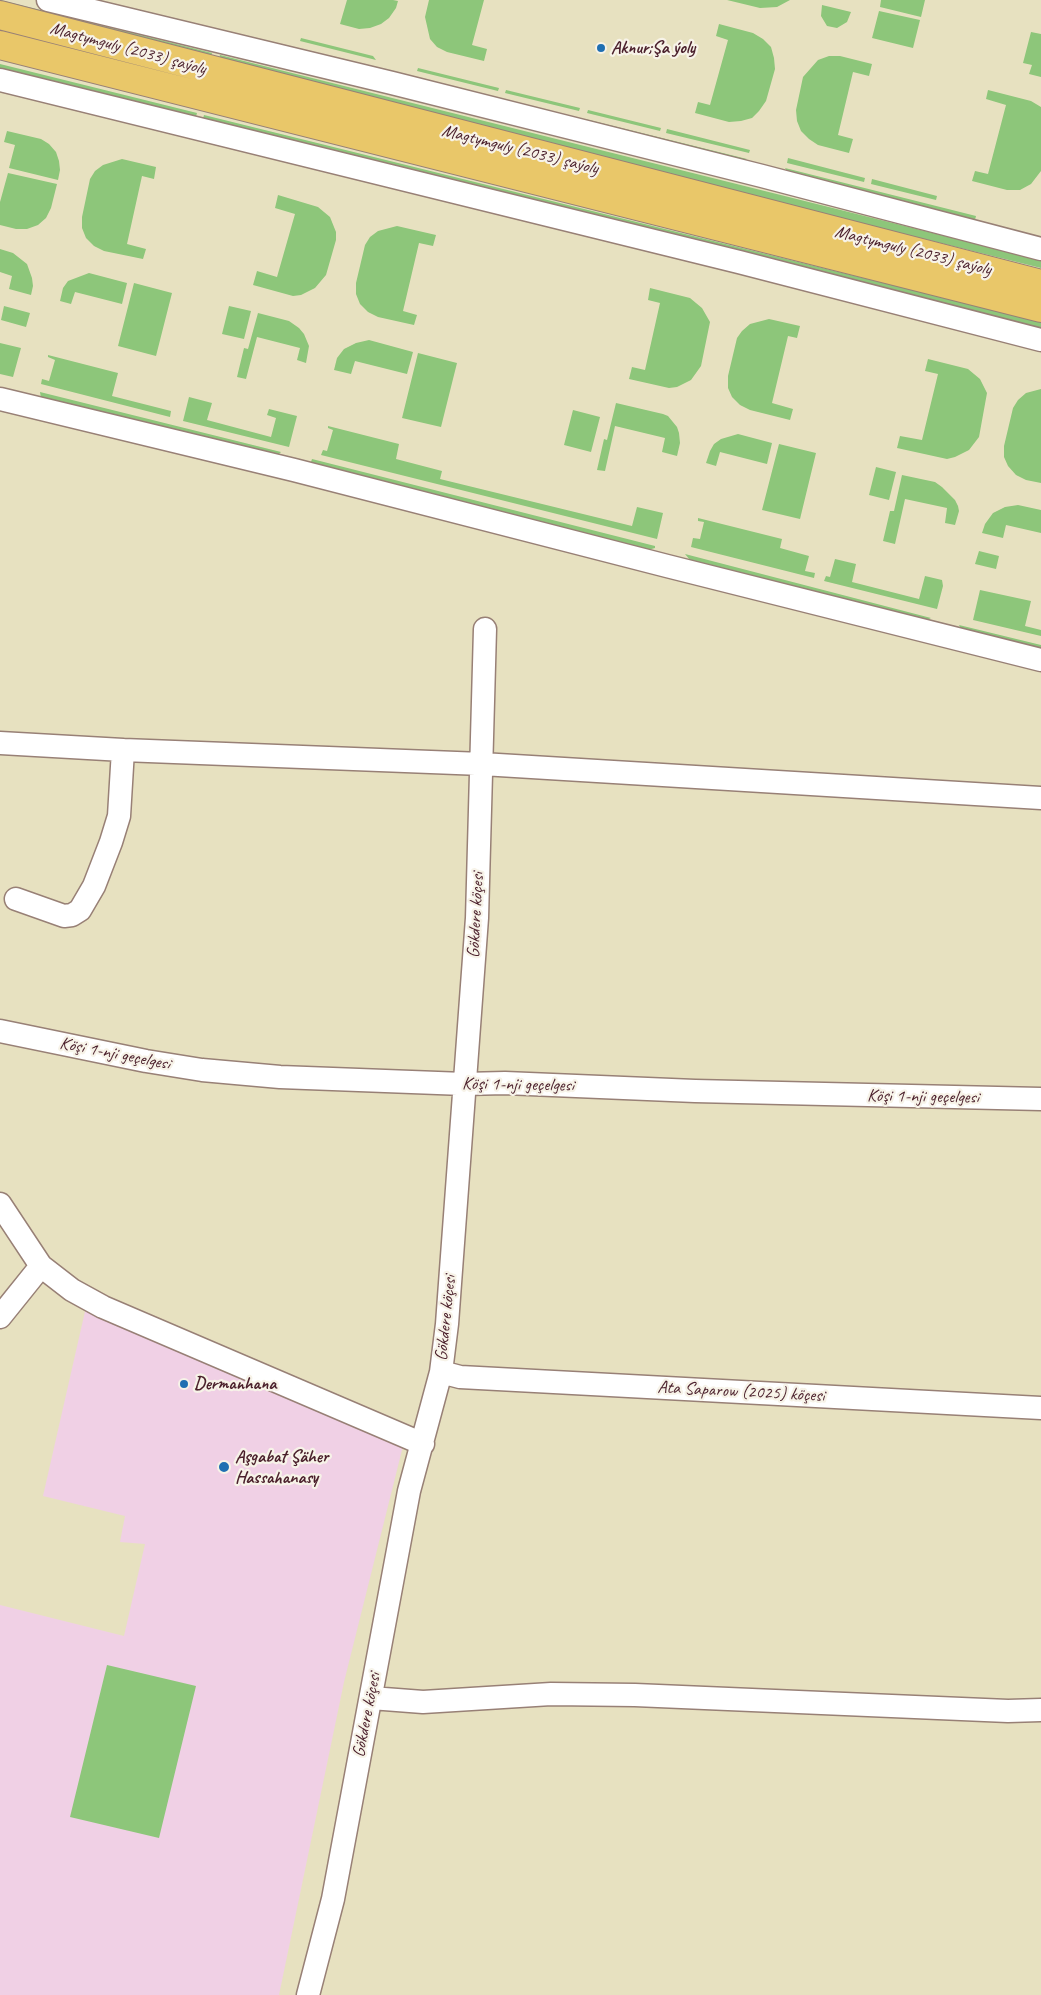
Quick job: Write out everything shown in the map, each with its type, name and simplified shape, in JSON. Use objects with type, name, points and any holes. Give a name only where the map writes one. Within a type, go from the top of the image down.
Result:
[{"type":"main road","name":"Magtymguly (2033) şaýoly","points":[[0,15],[1041,284]]},
{"type":"main road","name":"Magtymguly (2033) şaýoly","points":[[0,45],[1041,308]]},
{"type":"street","points":[[48,0],[401,85],[1041,249]]},
{"type":"street","points":[[0,80],[740,262],[1041,340]]},
{"type":"street","points":[[0,399],[294,470],[1041,660]]},
{"type":"street","name":"Gökdere köçesi","points":[[308,1995],[333,1899],[409,1491],[441,1372],[448,1315],[477,918],[485,628]]},
{"type":"street","points":[[0,743],[123,750],[482,764],[1041,798]]},
{"type":"street","points":[[16,899],[64,916],[72,915],[80,910],[94,886],[119,816],[123,750]]},
{"type":"street","name":"Köşi 1-nji geçelgesi","points":[[0,1031],[94,1052],[202,1070],[280,1077],[464,1084],[505,1083],[695,1091],[1041,1099]]},
{"type":"street","points":[[0,1204],[41,1266],[72,1290],[103,1307],[423,1444]]},
{"type":"street","points":[[0,1317],[41,1266]]},
{"type":"street","name":"Ata Saparow (2025) köçesi","points":[[441,1372],[460,1377],[1041,1408]]},
{"type":"street","points":[[371,1698],[423,1702],[551,1694],[635,1695],[1008,1711],[1041,1710]]},
{"type":"shaded area","points":[[86,1307],[405,1438],[344,1682],[279,1995],[0,1995],[0,1605],[124,1636],[145,1544],[120,1542],[125,1516],[43,1496]]},
{"type":"green space","points":[[0,0],[212,53],[210,60],[0,6]]},
{"type":"green space","points":[[347,0],[398,1],[396,8],[389,18],[381,24],[359,29],[340,24]]},
{"type":"green space","points":[[429,0],[484,0],[472,45],[487,49],[484,61],[447,52],[437,47],[430,39],[425,17]]},
{"type":"green space","points":[[727,0],[790,0],[777,7],[760,8]]},
{"type":"green space","points":[[881,0],[925,0],[921,17],[880,7]]},
{"type":"green space","points":[[822,5],[851,12],[847,22],[837,28],[827,26],[821,16]]},
{"type":"green space","points":[[879,11],[920,20],[913,48],[872,38]]},
{"type":"green space","points":[[719,24],[753,33],[771,47],[775,69],[766,101],[752,118],[729,122],[695,113],[698,102],[710,105],[728,40],[716,36]]},
{"type":"green space","points":[[1031,32],[1041,34],[1041,77],[1029,74],[1032,65],[1023,63]]},
{"type":"green space","points":[[301,38],[373,56],[376,60],[300,41]]},
{"type":"green space","points":[[220,55],[1041,260],[1041,268],[218,63]]},
{"type":"green space","points":[[829,56],[840,56],[872,64],[869,76],[853,72],[838,135],[853,139],[849,153],[818,145],[801,131],[797,121],[796,110],[803,77],[818,60]]},
{"type":"green space","points":[[0,64],[197,113],[195,120],[0,71]]},
{"type":"green space","points":[[418,68],[499,88],[498,91],[417,71]]},
{"type":"green space","points":[[506,90],[580,108],[579,111],[505,93]]},
{"type":"green space","points":[[988,90],[1031,101],[1041,107],[1041,171],[1031,184],[1020,190],[1007,190],[972,181],[975,171],[988,174],[1006,105],[986,99]]},
{"type":"green space","points":[[588,110],[661,128],[660,131],[587,113]]},
{"type":"green space","points":[[204,115],[1041,322],[1041,330],[202,122]]},
{"type":"green space","points":[[585,119],[747,159],[743,161],[584,122]]},
{"type":"green space","points":[[667,129],[750,150],[749,153],[666,133]]},
{"type":"green space","points":[[7,131],[41,139],[49,144],[56,152],[59,161],[58,180],[9,168],[15,145],[4,142]]},
{"type":"green space","points":[[788,158],[865,178],[864,182],[787,163]]},
{"type":"green space","points":[[122,159],[156,167],[154,179],[142,176],[127,244],[146,249],[143,259],[104,251],[94,246],[86,238],[82,228],[82,217],[90,179],[95,171],[103,165]]},
{"type":"green space","points":[[785,168],[976,216],[975,220],[788,173]]},
{"type":"green space","points":[[8,173],[57,184],[51,208],[46,218],[38,225],[27,229],[16,229],[0,225],[0,202]]},
{"type":"green space","points":[[872,179],[937,196],[936,200],[871,184]]},
{"type":"green space","points":[[278,195],[318,207],[330,217],[336,232],[336,240],[326,275],[315,288],[301,295],[293,296],[253,285],[257,271],[277,277],[295,214],[275,208]]},
{"type":"green space","points":[[397,226],[436,235],[433,246],[419,243],[403,311],[417,315],[414,325],[378,317],[368,312],[360,304],[356,294],[356,283],[365,245],[370,237],[378,231]]},
{"type":"green space","points":[[0,249],[13,253],[27,264],[32,278],[31,295],[9,289],[12,276],[0,272]]},
{"type":"green space","points":[[89,273],[127,283],[122,304],[75,292],[71,304],[60,301],[63,288],[68,281]]},
{"type":"green space","points":[[134,283],[172,293],[156,356],[118,346]]},
{"type":"green space","points":[[650,288],[690,298],[702,308],[710,322],[701,366],[691,380],[677,387],[669,388],[629,379],[632,367],[645,370],[660,303],[648,300]]},
{"type":"green space","points":[[4,306],[30,313],[26,327],[1,320]]},
{"type":"green space","points":[[229,306],[251,311],[244,339],[222,334]]},
{"type":"green space","points":[[258,313],[289,321],[299,328],[309,346],[306,363],[297,360],[300,348],[257,337],[246,379],[237,377],[244,348],[248,349]]},
{"type":"green space","points":[[769,319],[800,326],[797,338],[788,336],[772,403],[793,409],[790,420],[750,410],[740,405],[732,397],[728,388],[728,376],[737,338],[750,324]]},
{"type":"green space","points":[[369,340],[413,352],[407,374],[355,361],[351,374],[334,370],[337,358],[344,349],[356,343]]},
{"type":"green space","points":[[0,343],[21,348],[13,377],[0,374]]},
{"type":"green space","points":[[418,353],[457,363],[441,427],[402,418]]},
{"type":"green space","points":[[48,355],[118,373],[112,396],[171,411],[170,417],[41,384],[42,379],[49,381],[55,360],[48,357]]},
{"type":"green space","points":[[928,359],[968,369],[980,379],[987,393],[979,437],[969,450],[947,459],[897,448],[900,436],[922,440],[938,374],[925,371]]},
{"type":"green space","points":[[1041,389],[1041,483],[1026,480],[1016,475],[1008,466],[1004,457],[1004,446],[1013,408],[1018,400],[1026,393]]},
{"type":"green space","points":[[40,392],[281,452],[277,456],[41,398]]},
{"type":"green space","points":[[189,397],[212,403],[207,420],[271,437],[276,418],[267,415],[269,409],[297,416],[289,447],[183,421]]},
{"type":"green space","points":[[616,403],[668,416],[677,427],[679,433],[680,443],[677,456],[662,452],[665,438],[615,426],[605,471],[597,470],[604,439],[607,440]]},
{"type":"green space","points":[[573,410],[600,417],[591,452],[564,445]]},
{"type":"green space","points":[[328,426],[399,444],[396,459],[442,471],[440,479],[632,526],[637,507],[663,513],[657,539],[321,455],[323,450],[327,451],[333,430],[328,428]]},
{"type":"green space","points":[[738,434],[772,443],[767,464],[720,452],[716,466],[706,463],[714,444],[721,439]]},
{"type":"green space","points":[[779,444],[816,453],[800,519],[762,510]]},
{"type":"green space","points":[[312,459],[655,546],[655,548],[648,550],[316,467],[311,462]]},
{"type":"green space","points":[[876,467],[896,472],[889,500],[869,495]]},
{"type":"green space","points":[[902,475],[935,482],[942,487],[955,500],[958,506],[959,511],[955,525],[945,523],[947,508],[905,499],[895,544],[883,541],[890,511],[894,511]]},
{"type":"green space","points":[[1018,505],[1041,510],[1041,533],[1006,525],[1003,538],[982,533],[985,524],[993,513],[1005,507]]},
{"type":"green space","points":[[698,518],[782,539],[780,548],[809,556],[805,571],[815,573],[814,578],[691,547],[693,538],[700,539],[704,522],[698,521]]},
{"type":"green space","points":[[979,551],[999,556],[996,569],[975,564]]},
{"type":"green space","points":[[685,554],[931,618],[927,620],[690,560]]},
{"type":"green space","points":[[835,559],[856,564],[852,582],[919,599],[925,576],[942,580],[943,586],[937,609],[824,581],[826,576],[830,577]]},
{"type":"green space","points":[[980,590],[1031,601],[1025,626],[1041,630],[1041,636],[973,620]]},
{"type":"green space","points":[[959,625],[1041,645],[1041,652],[962,631]]},
{"type":"green space","points":[[107,1665],[196,1686],[159,1838],[70,1817]]},
{"type":"place","name":"Aknur;Şa ýoly","points":[[601,48]]},
{"type":"place","name":"Dermanhana","points":[[184,1384]]},
{"type":"place","name":"Aşgabat Şäher Hassahanasy","points":[[224,1467]]}]
